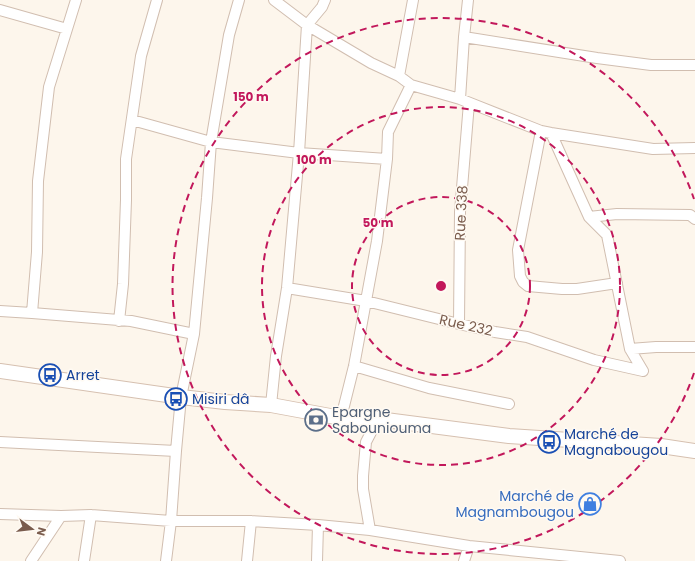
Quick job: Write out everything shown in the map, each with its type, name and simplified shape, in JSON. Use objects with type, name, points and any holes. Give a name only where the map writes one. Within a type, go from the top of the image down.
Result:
[{"type":"street","points":[[32,313],[37,252],[38,181],[49,87],[76,0]]},
{"type":"street","points":[[119,321],[123,284],[126,159],[141,56],[158,0]]},
{"type":"street","points":[[166,561],[172,521],[181,397],[194,334],[211,142],[230,35],[239,0]]},
{"type":"street","points":[[274,0],[307,25],[371,63],[399,76],[411,85],[464,101],[546,132],[653,149],[695,148]]},
{"type":"street","points":[[271,405],[276,356],[287,288],[299,153],[307,25],[322,7],[325,0]]},
{"type":"street","points":[[399,76],[413,0]]},
{"type":"street","name":"Rue 338","points":[[459,324],[464,37],[468,0]]},
{"type":"street","points":[[0,10],[67,29]]},
{"type":"street","points":[[464,37],[651,65],[695,65]]},
{"type":"street","points":[[341,418],[354,366],[378,241],[387,159],[388,132],[411,85]]},
{"type":"street","points":[[132,120],[211,142],[299,153],[387,159]]},
{"type":"street","points":[[546,132],[589,217],[607,235],[630,349],[695,347]]},
{"type":"street","points":[[546,132],[518,250],[520,276],[522,282],[528,286],[562,289],[578,289],[617,282]]},
{"type":"street","points":[[589,217],[617,214],[690,215],[695,219]]},
{"type":"street","name":"Rue 232","points":[[287,288],[366,301],[459,324],[527,337],[594,360],[643,371],[630,349]]},
{"type":"street","points":[[0,311],[131,322],[194,334]]},
{"type":"street","points":[[354,366],[430,388],[509,404]]},
{"type":"street","points":[[0,371],[181,397],[271,405],[341,418],[378,419],[509,436],[661,446],[695,451]]},
{"type":"street","points":[[370,530],[363,489],[363,476],[366,442],[378,419]]},
{"type":"street","points":[[0,442],[176,451]]},
{"type":"street","points":[[0,514],[61,516],[91,515],[172,521],[251,521],[318,525],[370,530],[538,557],[620,561]]},
{"type":"street","points":[[84,561],[91,515]]},
{"type":"street","points":[[32,561],[61,516]]},
{"type":"street","points":[[247,561],[251,521]]},
{"type":"street","points":[[318,525],[318,561]]},
{"type":"street","points":[[464,561],[468,546]]},
{"type":"place","name":"Arret","points":[[50,375]]},
{"type":"place","name":"Misiri dâ","points":[[176,399]]},
{"type":"place","name":"Epargne Sabouniouma","points":[[316,420]]},
{"type":"place","name":"Marché de Magnabougou","points":[[549,442]]},
{"type":"place","name":"Marché de Magnambougou","points":[[590,504]]}]
